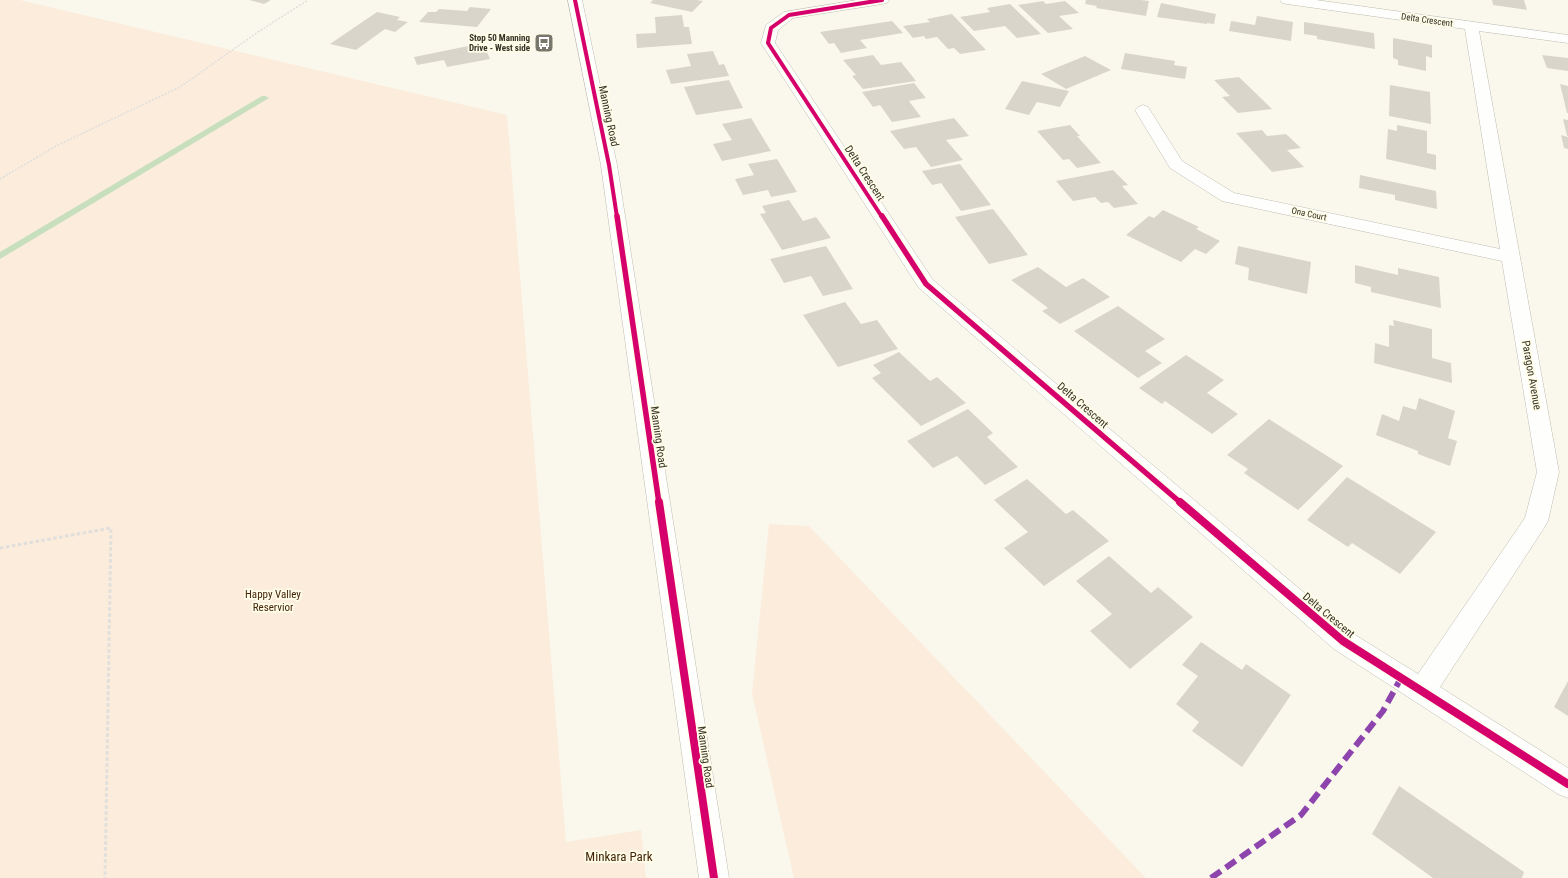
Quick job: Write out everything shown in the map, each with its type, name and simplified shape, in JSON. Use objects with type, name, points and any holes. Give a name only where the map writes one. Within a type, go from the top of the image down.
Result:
[{"type":"street","name":"Manning Road","points":[[575,0],[609,165],[714,878]]},
{"type":"street","name":"Delta Crescent","points":[[882,0],[789,15],[771,28],[768,43],[926,284],[1343,641],[1568,784]]},
{"type":"street","name":"Delta Crescent","points":[[1286,0],[1568,39]]},
{"type":"street","name":"Paragon Avenue","points":[[1422,691],[1536,521],[1548,472],[1471,26]]},
{"type":"street","name":"Ona Court","points":[[1143,110],[1176,164],[1228,197],[1512,257]]},
{"type":"path","points":[[0,179],[58,145],[180,87],[258,32],[308,0]]},
{"type":"path","points":[[0,548],[111,528],[105,878]]},
{"type":"green space","name":"Happy Valley Reservior","points":[[0,0],[20,0],[507,115],[566,842],[641,830],[646,878],[0,878]]},
{"type":"green space","points":[[769,524],[809,526],[1146,878],[794,878],[752,694]]},
{"type":"building","points":[[249,0],[271,0],[264,4]]},
{"type":"building","points":[[653,0],[703,1],[692,12],[650,3]]},
{"type":"building","points":[[1086,0],[1149,1],[1146,16],[1096,8],[1097,6],[1085,4]]},
{"type":"building","points":[[1492,0],[1524,0],[1527,10],[1493,5]]},
{"type":"building","points":[[1043,1],[1046,4],[1065,1],[1079,13],[1059,16],[1073,29],[1048,33],[1018,5]]},
{"type":"building","points":[[1161,3],[1216,14],[1214,24],[1157,17]]},
{"type":"building","points":[[1010,4],[1041,34],[1017,38],[1005,26],[974,31],[960,17],[990,12],[987,8]]},
{"type":"building","points":[[470,7],[491,9],[477,27],[419,22],[428,12],[436,12],[439,9],[467,11]]},
{"type":"building","points":[[377,12],[400,17],[397,20],[408,22],[395,32],[385,29],[356,50],[330,44]]},
{"type":"building","points":[[952,14],[986,50],[960,54],[954,48],[948,49],[937,37],[926,39],[924,36],[913,38],[903,26],[930,22],[927,19]]},
{"type":"building","points":[[682,15],[684,27],[689,27],[692,44],[637,48],[636,34],[656,33],[655,17]]},
{"type":"building","points":[[1257,16],[1293,22],[1291,41],[1229,31],[1231,21],[1255,25]]},
{"type":"building","points":[[892,21],[903,33],[860,40],[867,48],[841,53],[834,43],[829,44],[820,32]]},
{"type":"building","points":[[1304,22],[1374,33],[1375,49],[1317,39],[1317,36],[1304,34]]},
{"type":"building","points":[[1393,38],[1432,45],[1432,58],[1426,56],[1426,71],[1398,65],[1398,60],[1393,58]]},
{"type":"building","points":[[483,43],[490,59],[447,67],[444,60],[417,65],[414,57]]},
{"type":"building","points":[[713,51],[719,65],[724,64],[729,76],[671,84],[666,70],[691,66],[687,54]]},
{"type":"building","points":[[1125,53],[1175,61],[1174,65],[1187,67],[1185,79],[1121,69]]},
{"type":"building","points":[[873,55],[881,65],[901,62],[916,81],[863,89],[852,76],[856,75],[843,60]]},
{"type":"building","points":[[1542,55],[1568,58],[1568,71],[1547,68]]},
{"type":"building","points":[[1085,56],[1111,70],[1066,89],[1041,74]]},
{"type":"building","points":[[1239,77],[1272,109],[1238,113],[1222,97],[1230,96],[1214,80]]},
{"type":"building","points":[[729,80],[743,108],[696,115],[684,87]]},
{"type":"building","points":[[1022,81],[1069,91],[1060,107],[1037,102],[1029,115],[1005,109]]},
{"type":"building","points":[[914,83],[926,98],[909,101],[921,117],[892,122],[880,105],[873,107],[862,92]]},
{"type":"building","points":[[1560,84],[1568,86],[1568,113],[1567,113]]},
{"type":"building","points":[[1390,85],[1430,92],[1431,124],[1389,116]]},
{"type":"building","points":[[751,118],[771,151],[722,161],[713,144],[732,140],[722,124]]},
{"type":"building","points":[[954,118],[969,136],[946,140],[963,160],[931,167],[916,147],[904,149],[890,131]]},
{"type":"building","points":[[1563,119],[1568,120],[1568,136],[1567,136]]},
{"type":"building","points":[[1070,125],[1080,136],[1077,136],[1101,163],[1077,168],[1069,159],[1063,160],[1037,131]]},
{"type":"building","points":[[1397,125],[1427,131],[1427,153],[1436,155],[1436,170],[1386,159],[1388,129],[1397,131]]},
{"type":"building","points":[[1262,130],[1267,136],[1286,134],[1301,148],[1287,150],[1304,167],[1272,172],[1236,133]]},
{"type":"building","points":[[1561,135],[1568,137],[1568,149],[1564,148]]},
{"type":"building","points":[[777,159],[797,192],[771,197],[768,190],[743,195],[735,179],[754,175],[748,164]]},
{"type":"building","points":[[960,164],[991,205],[961,211],[941,183],[932,185],[922,171]]},
{"type":"building","points":[[1113,170],[1128,185],[1122,186],[1138,204],[1114,208],[1108,202],[1101,203],[1095,197],[1073,201],[1056,181]]},
{"type":"building","points":[[1360,175],[1436,191],[1437,209],[1395,200],[1395,195],[1359,188]]},
{"type":"building","points":[[789,200],[803,221],[816,217],[831,238],[782,250],[760,214],[766,213],[762,206]]},
{"type":"building","points":[[993,209],[1028,255],[989,264],[955,217]]},
{"type":"building","points":[[1163,210],[1199,227],[1196,229],[1220,241],[1206,254],[1195,249],[1181,262],[1126,235],[1149,216],[1154,218]]},
{"type":"building","points":[[826,246],[853,289],[823,296],[811,276],[784,283],[770,259]]},
{"type":"building","points":[[1238,246],[1311,262],[1307,294],[1248,280],[1249,268],[1235,264]]},
{"type":"building","points":[[1355,265],[1398,275],[1398,268],[1439,277],[1441,308],[1371,292],[1371,287],[1355,283]]},
{"type":"building","points":[[1038,267],[1066,287],[1083,278],[1110,297],[1060,324],[1042,311],[1048,308],[1011,280]]},
{"type":"building","points":[[845,302],[861,324],[877,320],[898,349],[838,367],[803,315]]},
{"type":"building","points":[[1118,306],[1165,339],[1145,351],[1162,363],[1138,378],[1074,331]]},
{"type":"building","points":[[1393,320],[1432,329],[1432,358],[1451,363],[1452,383],[1374,363],[1375,343],[1389,347],[1389,325],[1394,326]]},
{"type":"building","points":[[899,352],[930,381],[937,377],[966,403],[921,426],[872,378],[881,373],[873,365]]},
{"type":"building","points":[[1186,355],[1224,380],[1207,393],[1238,414],[1212,434],[1165,401],[1162,404],[1139,388]]},
{"type":"building","points":[[1419,398],[1455,411],[1448,438],[1457,441],[1450,466],[1418,454],[1418,451],[1376,435],[1382,414],[1399,421],[1403,406],[1416,410]]},
{"type":"building","points":[[968,409],[993,433],[987,437],[1018,467],[985,485],[957,456],[933,468],[907,441]]},
{"type":"building","points":[[1269,419],[1343,466],[1298,510],[1244,473],[1248,469],[1227,455]]},
{"type":"building","points":[[1347,477],[1436,532],[1400,574],[1352,543],[1348,547],[1307,520]]},
{"type":"building","points":[[1027,479],[1066,514],[1073,510],[1109,541],[1044,586],[1004,548],[1028,532],[994,500]]},
{"type":"building","points":[[1109,556],[1151,593],[1158,587],[1193,617],[1130,669],[1090,631],[1112,614],[1076,581]]},
{"type":"building","points":[[1201,642],[1242,670],[1246,664],[1291,695],[1242,767],[1192,731],[1199,722],[1176,704],[1198,676],[1182,665]]},
{"type":"building","points":[[1568,681],[1568,716],[1554,707]]},
{"type":"building","points":[[1399,786],[1524,872],[1522,878],[1433,878],[1372,834]]},
{"type":"waterway","points":[[0,256],[265,98]]},
{"type":"marked path","points":[[1211,878],[1301,815],[1383,711],[1401,678]]},
{"type":"cycle path","points":[[575,0],[609,165],[714,878]]},
{"type":"cycle path","points":[[882,0],[789,15],[771,28],[768,43],[926,284],[1343,641],[1568,784]]},
{"type":"place","name":"Stop 50 Manning Drive - West side","points":[[544,43]]},
{"type":"park label","name":"Minkara Park","points":[[619,856]]}]
